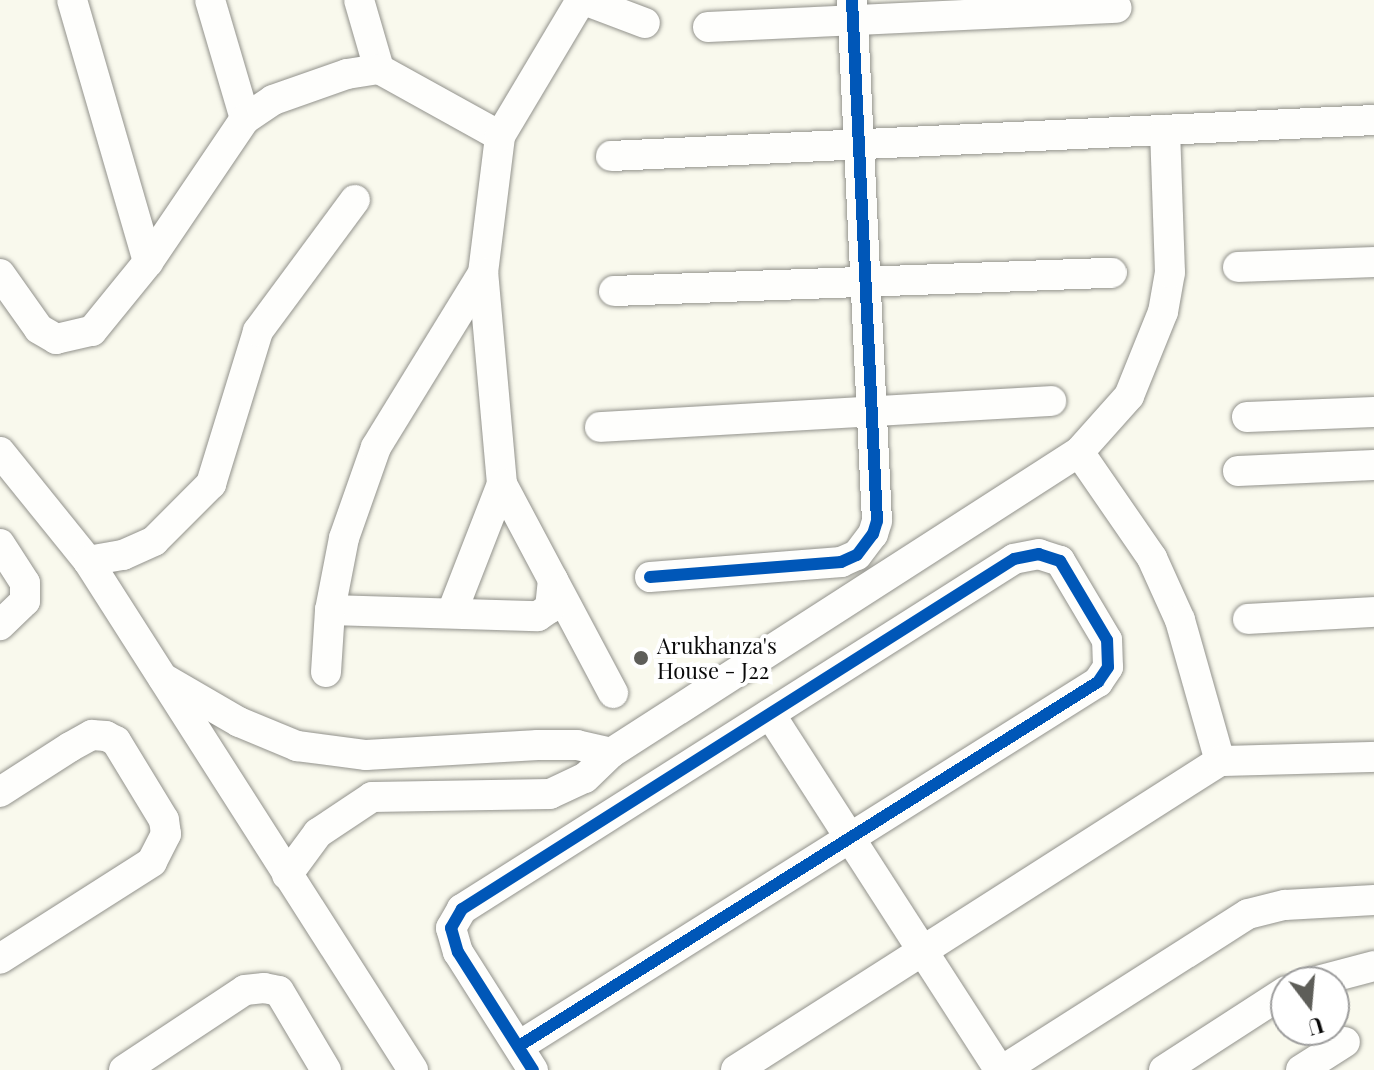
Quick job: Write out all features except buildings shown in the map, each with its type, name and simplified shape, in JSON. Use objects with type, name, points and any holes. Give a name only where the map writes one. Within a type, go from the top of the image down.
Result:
[{"type":"street","points":[[72,0],[148,262]]},
{"type":"street","points":[[210,0],[245,119]]},
{"type":"street","points":[[359,0],[379,69]]},
{"type":"street","points":[[613,693],[502,484],[483,273],[500,136],[582,0],[645,23]]},
{"type":"street","points":[[708,27],[852,10],[1117,8]]},
{"type":"street","points":[[650,577],[841,562],[857,555],[877,521],[852,10]]},
{"type":"street","points":[[0,274],[39,329],[56,339],[71,340],[102,322],[148,262],[245,119],[273,100],[347,74],[379,69],[500,136]]},
{"type":"street","points":[[611,156],[1374,120]]},
{"type":"street","points":[[287,875],[318,833],[372,797],[550,794],[585,778],[611,753],[1079,452],[1129,396],[1163,312],[1170,273],[1165,130]]},
{"type":"street","points":[[88,561],[123,555],[154,541],[211,484],[258,331],[355,200]]},
{"type":"street","points":[[1238,267],[1374,262]]},
{"type":"street","points":[[326,672],[330,610],[344,538],[376,447],[483,273]]},
{"type":"street","points":[[614,291],[1112,273]]},
{"type":"street","points":[[600,427],[1051,401]]},
{"type":"street","points":[[1247,417],[1374,412]]},
{"type":"street","points":[[0,452],[88,561],[413,1070]]},
{"type":"street","points":[[1079,452],[1158,570],[1180,620],[1220,761]]},
{"type":"street","points":[[1238,471],[1374,465]]},
{"type":"street","points":[[452,612],[502,484]]},
{"type":"street","points":[[0,544],[25,583],[25,601],[0,625]]},
{"type":"street","points":[[1039,554],[1060,561],[1107,640],[1108,667],[1098,682],[851,837],[526,1058],[458,952],[451,928],[462,909],[1014,559],[1039,554]]},
{"type":"street","points":[[330,610],[538,616],[555,599],[553,580]]},
{"type":"street","points":[[1248,619],[1374,612]]},
{"type":"street","points":[[161,676],[239,722],[297,746],[366,755],[538,745],[577,745],[611,753]]},
{"type":"street","points":[[770,714],[1001,1070],[1248,914],[1285,905],[1374,900]]},
{"type":"street","points":[[0,792],[81,741],[106,736],[116,741],[164,820],[166,834],[152,862],[0,959]]},
{"type":"street","points":[[366,755],[372,797]]},
{"type":"street","points":[[736,1070],[1220,761],[1374,757]]},
{"type":"street","points":[[1350,972],[1374,966]]},
{"type":"street","points":[[124,1070],[245,990],[264,988],[279,991],[326,1070]]},
{"type":"street","points":[[1164,1070],[1270,1001]]},
{"type":"street","points":[[1301,1070],[1339,1046]]},
{"type":"cycle path","points":[[650,577],[841,562],[857,555],[873,534],[877,521],[852,0]]},
{"type":"cycle path","points":[[519,1046],[1098,682],[1108,667],[1107,640],[1060,561],[1039,554],[1014,559],[462,909],[451,928],[458,952],[533,1070]]},
{"type":"place","name":"Arukhanza's House - J22","points":[[641,658]]}]
